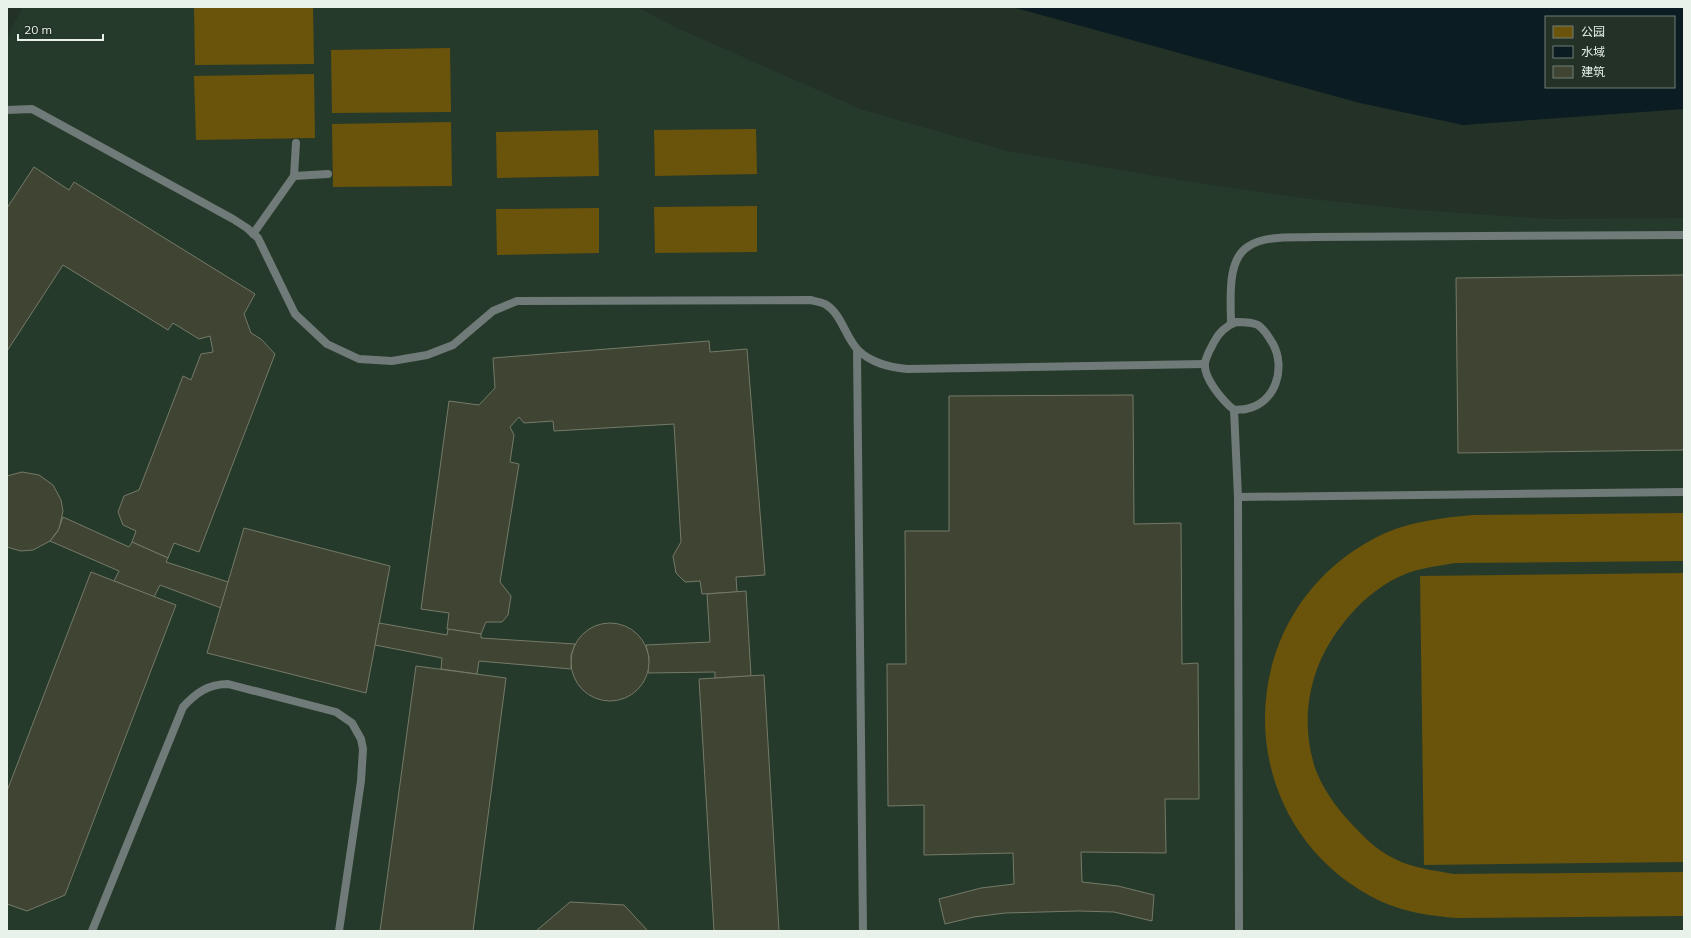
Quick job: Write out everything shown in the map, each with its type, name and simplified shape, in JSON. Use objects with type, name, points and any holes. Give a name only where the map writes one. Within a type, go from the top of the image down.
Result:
[{"type":"lane","points":[[7,110],[32,108],[233,219],[258,238],[295,314],[327,344],[359,359],[392,361],[427,355],[453,345],[493,311],[517,301],[810,300],[825,305],[835,314],[857,350],[888,367],[906,369],[1205,364]]},
{"type":"lane","points":[[254,234],[294,176],[296,143]]},
{"type":"lane","points":[[294,176],[328,174]]},
{"type":"lane","points":[[1231,324],[1231,286],[1235,264],[1243,250],[1249,245],[1259,242],[1313,237],[1684,235]]},
{"type":"lane","points":[[1234,410],[1247,409],[1256,405],[1271,392],[1277,383],[1279,360],[1276,349],[1268,334],[1257,325],[1242,322],[1226,326],[1217,336],[1205,364],[1208,375],[1220,397],[1234,410],[1238,497],[1239,931]]},
{"type":"lane","points":[[857,350],[863,931]]},
{"type":"lane","points":[[1238,497],[1684,492]]},
{"type":"lane","points":[[92,931],[176,721],[183,707],[200,692],[218,684],[228,684],[336,712],[352,723],[357,730],[363,749],[362,774],[339,931]]},
{"type":"shaded area","points":[[23,7],[637,7],[677,28],[863,110],[1007,151],[1178,180],[1302,198],[1416,210],[1549,219],[1684,218],[1684,931],[7,931],[7,37]]},
{"type":"green space","points":[[194,7],[313,7],[314,64],[195,65]]},
{"type":"green space","points":[[450,48],[451,112],[332,113],[331,50]]},
{"type":"green space","points":[[314,74],[315,138],[196,140],[194,76]]},
{"type":"green space","points":[[451,122],[452,186],[333,187],[332,124]]},
{"type":"green space","points":[[756,129],[757,174],[655,176],[654,130]]},
{"type":"green space","points":[[598,130],[599,176],[497,178],[496,132]]},
{"type":"green space","points":[[757,206],[757,252],[655,253],[654,207]]},
{"type":"green space","points":[[599,208],[599,253],[497,255],[496,209]]},
{"type":"green space","points":[[1684,513],[1684,561],[1456,563],[1416,571],[1403,575],[1385,584],[1369,596],[1348,618],[1331,641],[1322,657],[1310,693],[1308,730],[1310,749],[1315,768],[1329,796],[1361,834],[1381,851],[1396,860],[1416,867],[1454,874],[1684,872],[1684,916],[1457,918],[1437,916],[1408,911],[1380,901],[1330,868],[1295,824],[1273,775],[1265,721],[1271,668],[1292,617],[1326,573],[1375,538],[1410,524],[1435,519],[1473,515]]},
{"type":"green space","points":[[1684,573],[1684,862],[1424,865],[1420,576]]},
{"type":"water","points":[[1012,7],[1684,7],[1684,109],[1463,125],[1360,103]]},
{"type":"building","points":[[34,167],[69,190],[74,182],[255,294],[244,314],[251,333],[261,339],[275,354],[199,552],[174,543],[168,558],[132,542],[136,531],[123,525],[118,512],[124,496],[139,490],[183,376],[191,380],[201,354],[213,352],[210,336],[199,339],[173,323],[168,330],[63,265],[7,351],[7,208]]},
{"type":"building","points":[[1684,275],[1684,450],[1458,453],[1456,278]]},
{"type":"building","points":[[709,341],[710,352],[747,349],[765,575],[736,577],[737,592],[702,594],[700,581],[685,582],[676,573],[673,556],[681,542],[674,424],[554,431],[553,421],[524,423],[519,417],[510,427],[514,435],[510,462],[519,464],[500,582],[511,596],[508,615],[502,622],[486,622],[481,634],[447,629],[449,613],[421,609],[449,401],[479,405],[495,388],[493,358]]},
{"type":"building","points":[[1133,395],[1134,524],[1181,523],[1182,664],[1198,663],[1199,799],[1165,799],[1166,853],[1081,852],[1082,882],[1118,886],[1154,895],[1152,921],[1114,912],[1079,911],[1005,913],[974,917],[945,924],[939,899],[981,888],[1014,884],[1013,853],[924,855],[924,805],[888,806],[887,664],[906,664],[905,531],[949,531],[949,396]]},
{"type":"building","points":[[22,472],[39,475],[53,485],[61,500],[63,511],[59,529],[50,541],[33,550],[21,551],[7,547],[7,476]]},
{"type":"building","points":[[63,517],[129,547],[132,542],[168,558],[166,562],[228,582],[221,608],[160,585],[154,597],[114,581],[119,571],[50,541],[58,531]]},
{"type":"building","points":[[244,528],[390,566],[366,693],[207,653]]},
{"type":"building","points":[[91,572],[176,605],[65,895],[27,911],[7,904],[7,791]]},
{"type":"building","points":[[746,591],[751,676],[715,678],[715,672],[648,673],[649,658],[646,645],[710,642],[707,594]]},
{"type":"building","points":[[379,623],[447,635],[448,629],[481,634],[481,638],[575,644],[571,655],[571,669],[479,661],[477,674],[441,669],[442,658],[375,645]]},
{"type":"building","points":[[602,623],[618,623],[632,629],[643,640],[649,654],[649,670],[643,684],[632,695],[618,701],[602,701],[588,695],[577,684],[571,670],[571,654],[577,640],[588,629]]},
{"type":"building","points":[[416,666],[506,678],[473,931],[380,931]]},
{"type":"building","points":[[764,675],[779,931],[714,931],[699,679]]},
{"type":"building","points":[[570,902],[624,905],[648,931],[536,931]]}]
